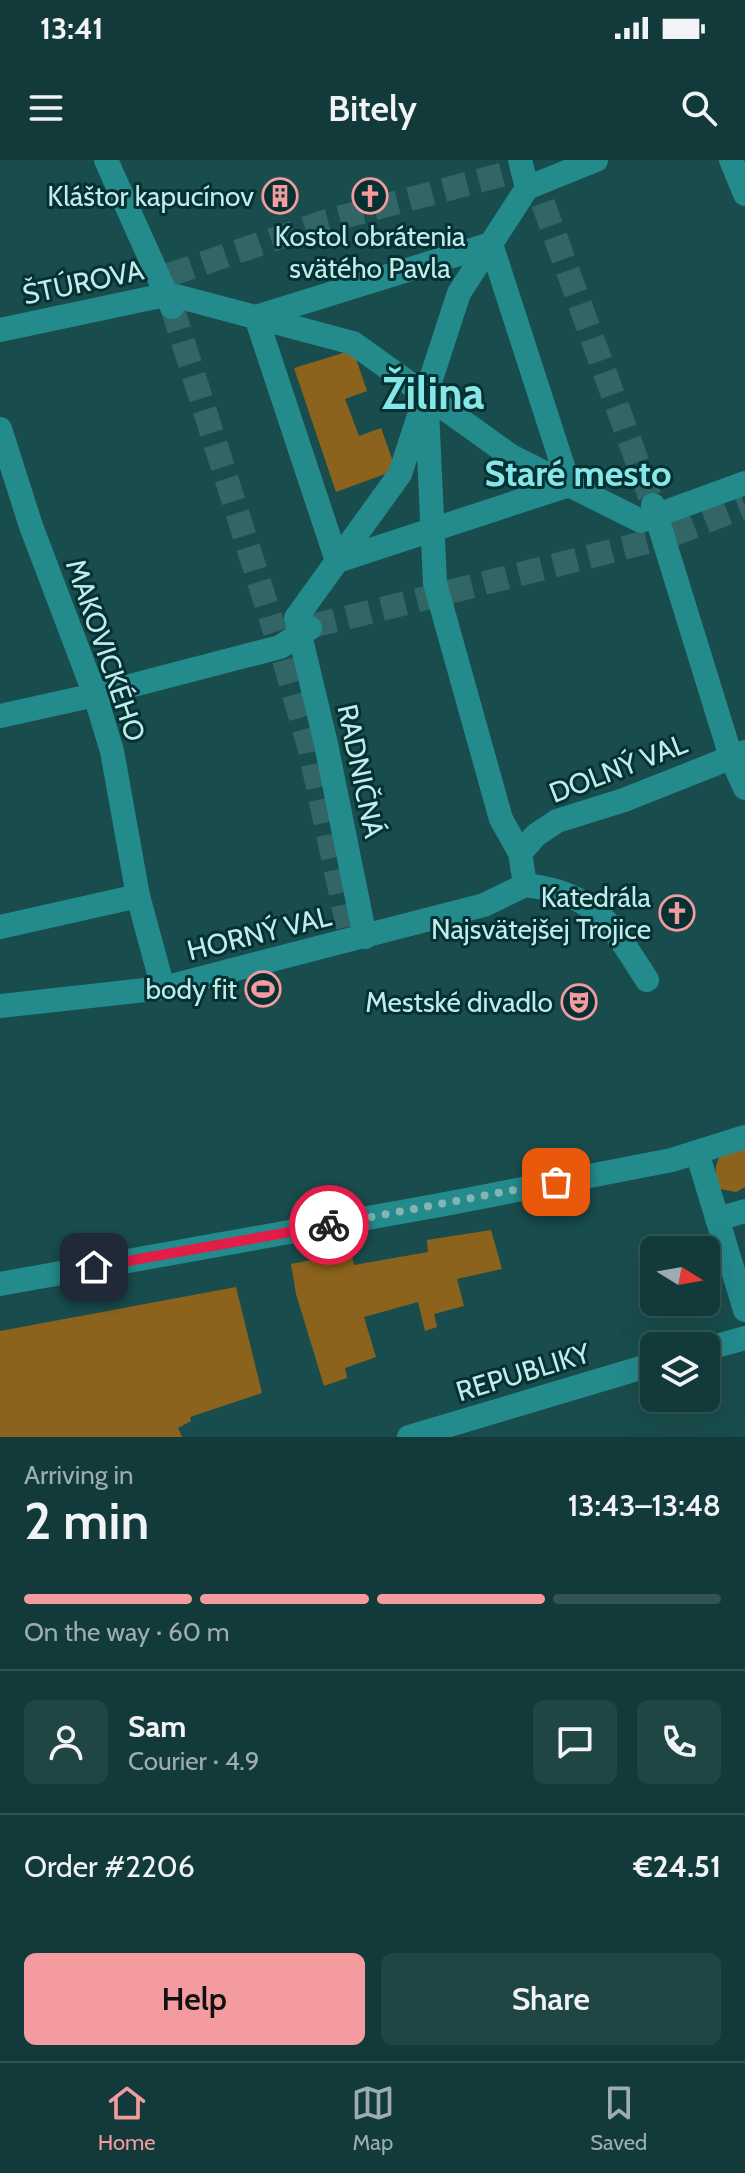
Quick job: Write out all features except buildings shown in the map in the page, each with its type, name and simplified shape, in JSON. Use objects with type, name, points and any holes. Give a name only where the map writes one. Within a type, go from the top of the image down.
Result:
[{"type":"street","points":[[106,160],[169,291],[353,343],[511,456],[657,526],[738,754],[745,788]]},
{"type":"street","points":[[0,716],[95,695],[291,636],[337,561],[400,474],[459,293],[527,179],[596,160]]},
{"type":"street","points":[[731,160],[745,194]]},
{"type":"street","points":[[256,317],[491,244]]},
{"type":"street","points":[[491,244],[569,485]]},
{"type":"street","name":"ŠTÚROVA","points":[[0,330],[169,291]]},
{"type":"street","points":[[256,317],[337,561]]},
{"type":"street","points":[[426,394],[438,592],[501,819],[520,853],[525,885],[555,888],[591,906],[616,931],[647,980]]},
{"type":"street","name":"MAKOVICKÉHO","points":[[0,429],[31,526],[95,695],[112,751],[138,896],[163,988]]},
{"type":"street","points":[[657,526],[745,483]]},
{"type":"street","points":[[337,561],[569,485]]},
{"type":"street","name":"RADNIČNÁ","points":[[291,636],[326,744],[355,935]]},
{"type":"street","name":"DOLNÝ VAL","points":[[520,853],[536,835],[557,821],[624,800],[738,754]]},
{"type":"street","name":"HORNÝ VAL","points":[[0,1006],[163,988],[355,935],[484,905],[525,885]]},
{"type":"street","points":[[0,927],[138,896]]},
{"type":"street","points":[[0,1284],[672,1160],[745,1137]]},
{"type":"street","points":[[697,1152],[745,1310]]},
{"type":"street","points":[[717,1219],[745,1211]]},
{"type":"street","name":"REPUBLIKY","points":[[409,1437],[640,1368]]},
{"type":"shaded area","points":[[353,350],[367,391],[345,399],[359,436],[381,428],[396,470],[336,492],[294,368]]},
{"type":"shaded area","points":[[745,1148],[745,1187],[736,1192],[720,1189],[716,1171],[722,1153]]},
{"type":"shaded area","points":[[491,1230],[502,1269],[457,1279],[464,1306],[434,1314],[437,1327],[425,1331],[418,1302],[364,1317],[376,1357],[345,1368],[347,1378],[324,1386],[296,1294],[291,1264],[351,1252],[354,1265],[428,1252],[427,1240]]},
{"type":"shaded area","points":[[236,1287],[262,1393],[190,1417],[191,1421],[178,1428],[182,1437],[0,1437],[0,1331]]},
{"type":"tunnel","points":[[169,275],[327,221],[516,171]]},
{"type":"tunnel","points":[[543,203],[653,505]]},
{"type":"tunnel","points":[[172,307],[275,632]]},
{"type":"tunnel","points":[[672,535],[745,506]]},
{"type":"tunnel","points":[[449,592],[655,540]]},
{"type":"tunnel","points":[[312,626],[431,597]]},
{"type":"tunnel","points":[[284,660],[309,746],[348,927]]},
{"type":"way so far","points":[[329,1225],[556,1182]]},
{"type":"place","name":"Kláštor kapucínov","points":[[280,196]]},
{"type":"place","name":"Kostol obrátenia svätého Pavla","points":[[370,196]]},
{"type":"place","name":"Katedrála Najsvätejšej Trojice","points":[[677,913]]},
{"type":"place","name":"body fit","points":[[263,989]]},
{"type":"place","name":"Mestské divadlo","points":[[579,1002]]},
{"type":"district","name":"Žilina","points":[[433,394]]},
{"type":"district","name":"Staré mesto","points":[[578,473]]},
{"type":"route","points":[[94,1267],[329,1225]]}]
